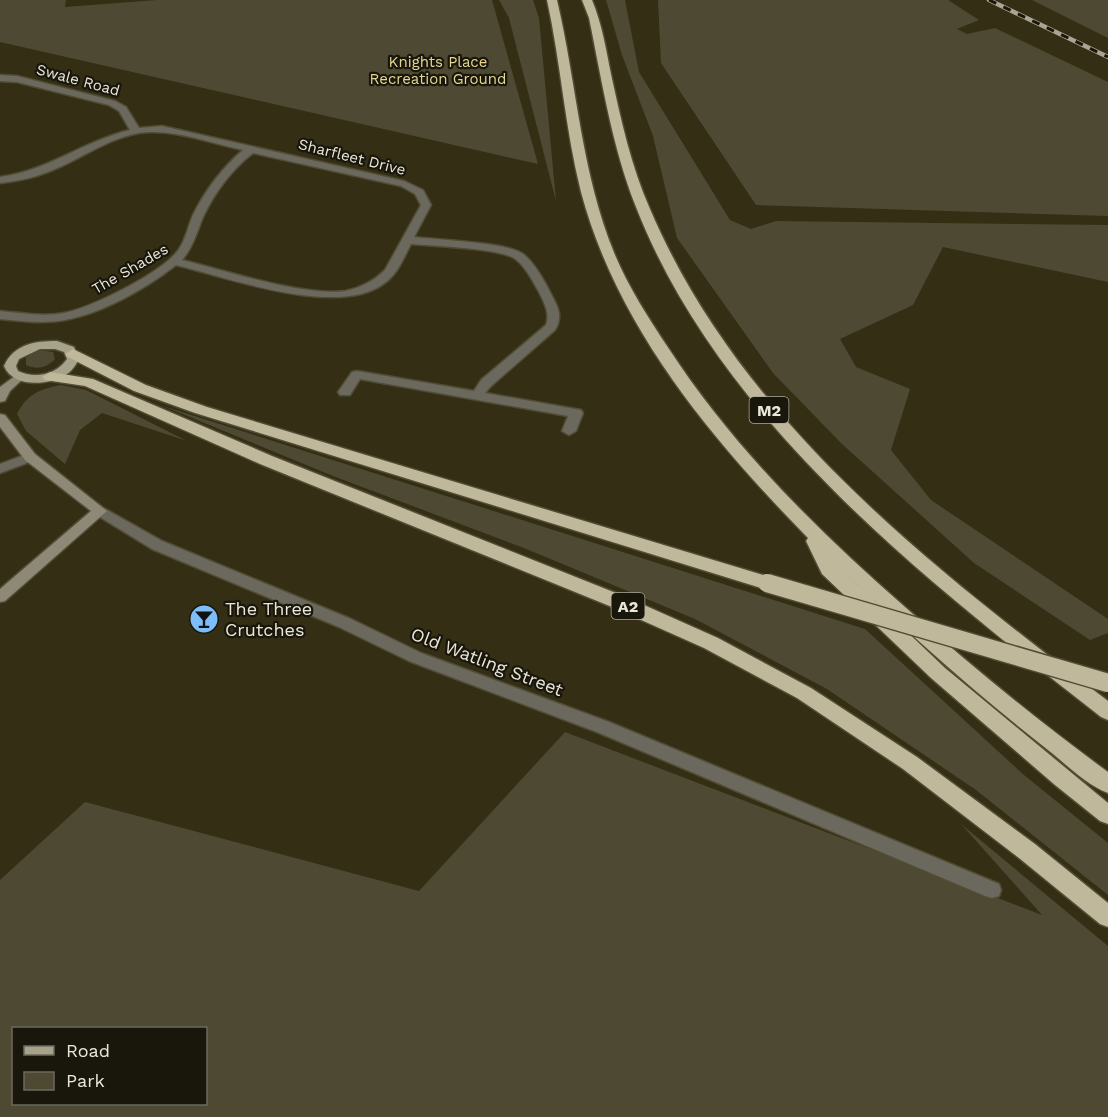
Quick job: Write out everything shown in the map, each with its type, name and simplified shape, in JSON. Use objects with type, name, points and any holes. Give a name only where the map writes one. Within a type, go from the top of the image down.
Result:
[{"type":"highway","points":[[552,0],[560,32],[568,95],[584,183],[609,256],[630,302],[670,366],[724,438],[812,533],[983,686],[1108,784]]},
{"type":"highway","name":"M2","points":[[586,0],[594,18],[621,142],[638,197],[669,265],[714,339],[758,397],[828,475],[985,618],[1108,712]]},
{"type":"highway","points":[[73,354],[140,388],[192,407],[766,583],[1108,683]]},
{"type":"highway","name":"A2","points":[[50,377],[88,382],[266,460],[619,602],[711,643],[804,693],[910,763],[1026,850],[1108,917]]},
{"type":"highway","points":[[812,533],[828,570],[938,673],[1062,779],[1108,815]]},
{"type":"main road","points":[[48,344],[64,346],[73,354],[71,364],[50,377],[32,379],[19,377],[13,373],[9,366],[15,357],[29,348],[48,344]]},
{"type":"main road","points":[[0,354],[15,357]]},
{"type":"street","name":"Swale Road","points":[[0,78],[17,79],[112,103],[123,109],[135,130]]},
{"type":"street","points":[[0,180],[41,172],[108,137],[135,130],[168,130],[251,148]]},
{"type":"street","name":"Sharfleet Drive","points":[[176,262],[304,293],[342,295],[368,288],[385,278],[426,205],[421,194],[414,189],[392,181],[251,148]]},
{"type":"street","name":"The Shades","points":[[0,315],[44,318],[76,314],[138,284],[176,262],[185,251],[199,215],[214,187],[234,163],[251,148]]},
{"type":"street","points":[[408,240],[492,249],[517,255],[542,289],[553,311],[554,320],[550,327],[486,383],[477,396]]},
{"type":"street","points":[[345,392],[357,375],[576,413],[569,431]]},
{"type":"street","points":[[0,398],[5,389],[19,377]]},
{"type":"street","name":"Old Watling Street","points":[[0,418],[30,457],[100,511],[157,545],[345,623],[415,657],[603,727],[993,890]]},
{"type":"street","points":[[0,469],[30,457]]},
{"type":"street","points":[[0,597],[100,511]]},
{"type":"green space","name":"Knights Place Recreation Ground","points":[[0,0],[66,0],[65,7],[157,0],[492,0],[538,164],[0,42]]},
{"type":"green space","points":[[499,0],[533,0],[539,18],[556,201],[509,18]]},
{"type":"green space","points":[[606,0],[625,0],[639,72],[730,220],[751,229],[776,221],[1108,225],[1108,282],[943,247],[913,305],[840,339],[856,367],[910,389],[891,450],[931,500],[1108,619],[1108,633],[1090,640],[974,563],[842,444],[773,373],[677,238],[653,136],[622,55]]},
{"type":"green space","points":[[658,0],[948,0],[979,20],[957,29],[967,34],[995,28],[1108,82],[1108,216],[756,205],[661,63]]},
{"type":"green space","points":[[1032,0],[1108,0],[1108,38]]},
{"type":"green space","points":[[39,350],[53,352],[55,359],[41,367],[26,365],[26,357]]},
{"type":"green space","points":[[61,385],[86,390],[187,441],[102,413],[80,430],[65,464],[26,431],[17,414],[30,397],[47,388]]},
{"type":"green space","points":[[163,406],[865,629],[1024,775],[1108,843],[1108,895],[976,790],[827,689],[695,619],[524,548],[333,476]]},
{"type":"green space","points":[[565,732],[1042,915],[961,824],[1108,946],[1108,1117],[0,1117],[0,880],[85,802],[419,891]]},
{"type":"railway","points":[[989,0],[1108,57]]},
{"type":"place","name":"The Three Crutches","points":[[204,619]]}]
